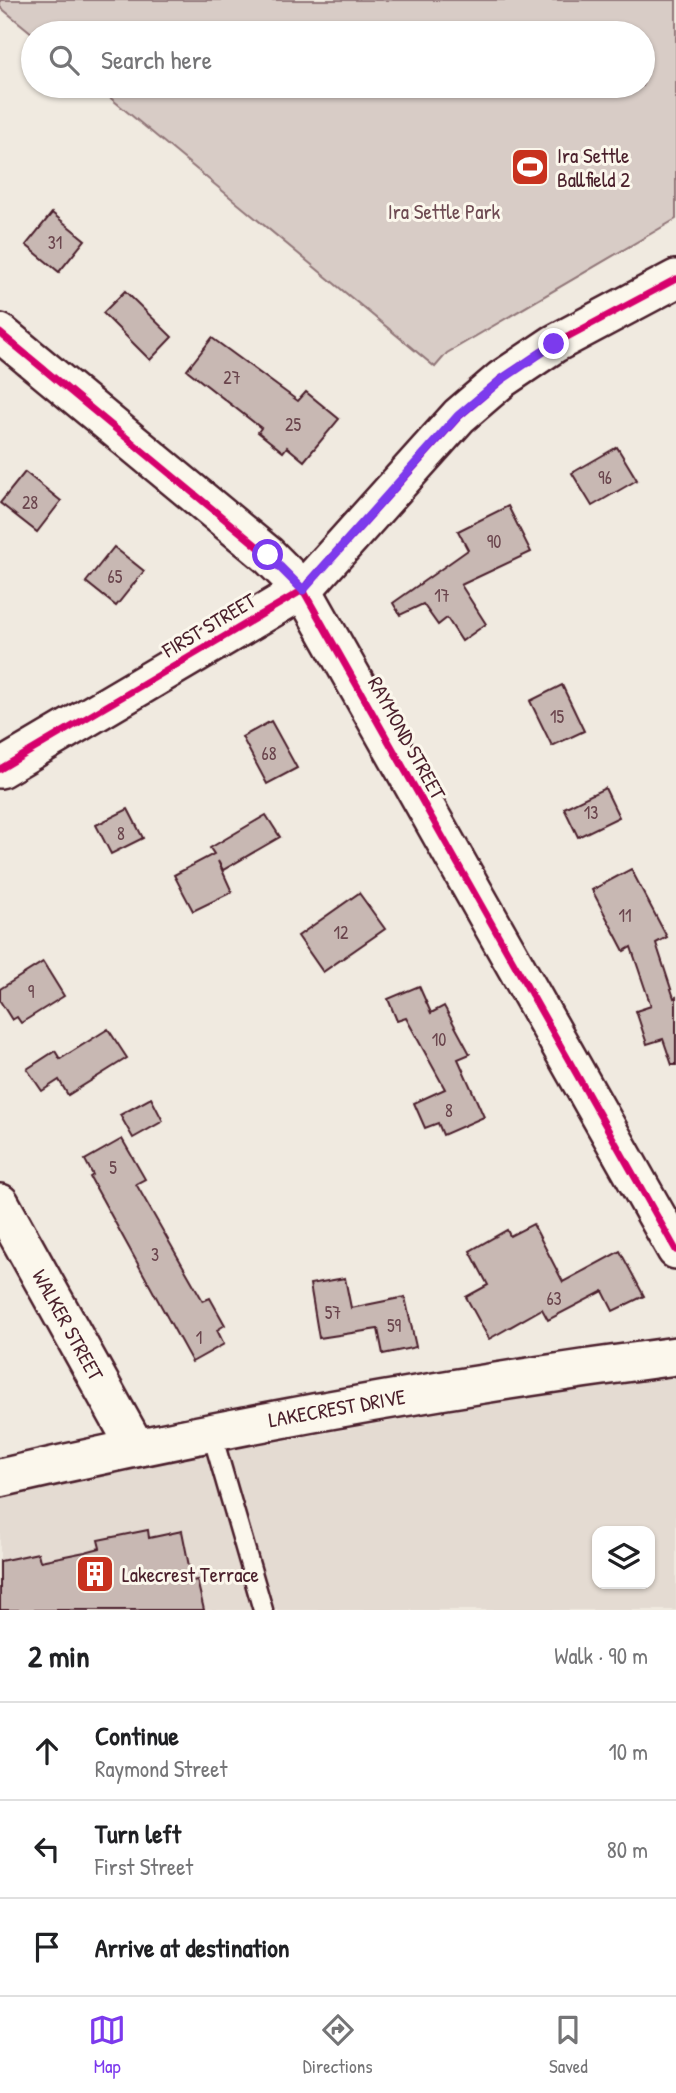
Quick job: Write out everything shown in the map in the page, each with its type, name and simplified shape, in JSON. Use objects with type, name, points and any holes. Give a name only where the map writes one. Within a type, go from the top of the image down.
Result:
[{"type":"street","name":"FIRST STREET","points":[[0,769],[303,590],[458,416],[502,379],[554,344],[676,279]]},
{"type":"street","name":"RAYMOND STREET","points":[[0,333],[268,555],[303,590],[676,1250]]},
{"type":"street","name":"WALKER STREET","points":[[0,1203],[135,1446]]},
{"type":"street","name":"LAKECREST DRIVE","points":[[0,1478],[211,1431],[490,1381],[676,1356]]},
{"type":"lane","points":[[211,1431],[263,1610]]},
{"type":"shaded area","points":[[676,1370],[676,1610],[0,1610],[0,1492]]},
{"type":"green space","name":"Ira Settle Park","points":[[0,0],[676,0],[676,219],[447,353],[435,367],[110,98],[655,98],[655,21],[21,21],[21,24],[0,7]]},
{"type":"building","points":[[52,213],[85,240],[59,272],[26,245]]},
{"type":"building","points":[[125,291],[172,337],[150,360],[103,313]]},
{"type":"building","points":[[212,338],[298,401],[306,392],[339,419],[304,461],[287,447],[283,452],[258,432],[261,428],[187,370]]},
{"type":"building","points":[[617,447],[637,480],[592,506],[572,473]]},
{"type":"building","points":[[25,472],[61,501],[37,532],[0,503]]},
{"type":"building","points":[[508,506],[531,552],[461,585],[486,624],[462,641],[447,618],[438,625],[423,604],[400,615],[393,603],[468,550],[458,531]]},
{"type":"building","points":[[114,547],[144,571],[116,606],[86,582]]},
{"type":"building","points":[[562,685],[584,731],[552,746],[530,701]]},
{"type":"building","points":[[271,721],[297,768],[267,784],[242,737]]},
{"type":"building","points":[[605,788],[619,817],[578,837],[564,808]]},
{"type":"building","points":[[128,809],[143,838],[111,854],[96,825]]},
{"type":"building","points":[[266,815],[280,837],[223,870],[218,861],[232,892],[193,911],[174,875],[214,854],[210,848]]},
{"type":"building","points":[[631,869],[667,937],[656,943],[674,998],[676,997],[676,1065],[672,1065],[663,1039],[647,1044],[636,1011],[651,1006],[631,947],[624,951],[592,890]]},
{"type":"building","points":[[359,893],[385,929],[323,972],[298,936]]},
{"type":"building","points":[[43,962],[64,996],[21,1023],[17,1017],[12,1020],[0,1001],[0,989]]},
{"type":"building","points":[[419,986],[431,1013],[444,1006],[470,1054],[458,1059],[484,1117],[443,1135],[438,1123],[425,1128],[414,1103],[445,1089],[406,1018],[397,1021],[388,999]]},
{"type":"building","points":[[108,1029],[127,1058],[68,1095],[59,1080],[42,1091],[27,1069],[55,1051],[60,1059]]},
{"type":"building","points":[[151,1098],[163,1121],[133,1138],[120,1115]]},
{"type":"building","points":[[122,1139],[145,1179],[136,1184],[203,1301],[210,1298],[225,1325],[217,1330],[224,1344],[192,1362],[90,1177],[93,1175],[85,1160]]},
{"type":"building","points":[[533,1224],[563,1282],[620,1251],[644,1296],[613,1311],[603,1291],[548,1320],[542,1309],[489,1339],[466,1297],[488,1285],[470,1251],[507,1230],[510,1236]]},
{"type":"building","points":[[345,1278],[351,1308],[405,1297],[416,1347],[383,1354],[378,1329],[319,1338],[310,1284]]},
{"type":"building","name":"Lakecrest Terrace","points":[[148,1530],[149,1538],[182,1531],[192,1581],[197,1580],[204,1610],[0,1610],[0,1561],[38,1553],[40,1561],[85,1552],[100,1548],[98,1540]]},
{"type":"cycle path","points":[[0,769],[303,590],[459,416],[502,379],[554,344],[676,279]]},
{"type":"cycle path","points":[[0,333],[268,555],[303,590],[676,1250]]},
{"type":"place","name":"Ira Settle Ballfield 2","points":[[530,167]]},
{"type":"place","name":"Lakecrest Terrace","points":[[95,1574]]},
{"type":"route","points":[[268,555],[303,590],[458,416],[502,379],[554,344]]}]
